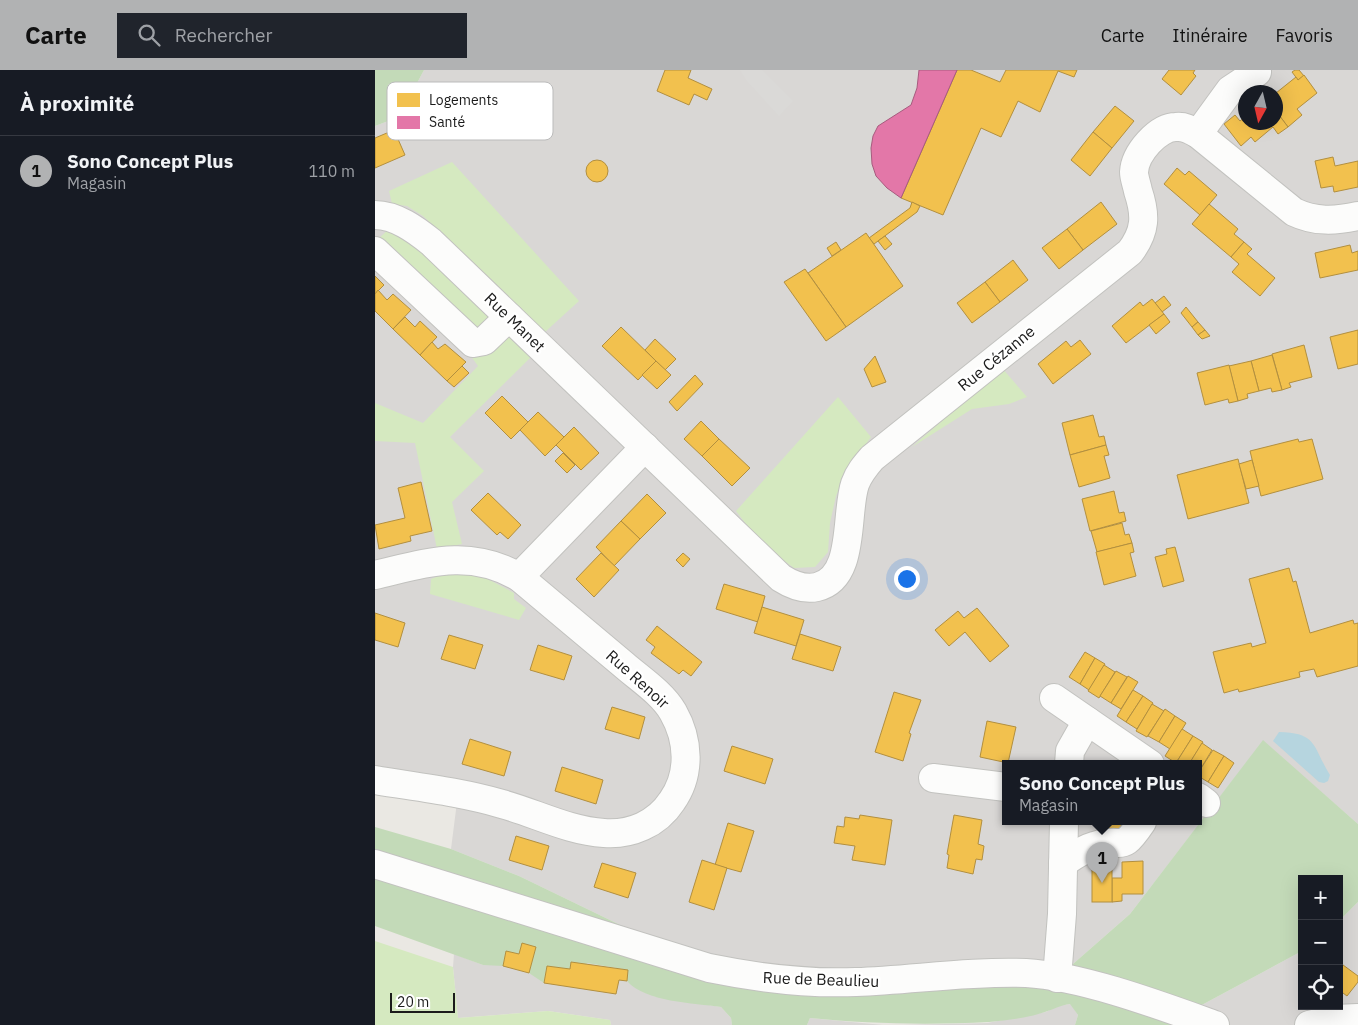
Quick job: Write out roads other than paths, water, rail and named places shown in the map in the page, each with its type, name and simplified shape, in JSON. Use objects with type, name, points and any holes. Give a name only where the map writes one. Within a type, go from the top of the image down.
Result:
[{"type":"street","points":[[1198,134],[1229,90],[1257,72]]},
{"type":"street","name":"Rue Cézanne","points":[[645,447],[781,578],[791,584],[812,588],[830,581],[841,567],[855,485],[861,471],[872,458],[1130,252],[1138,241],[1145,222],[1145,211],[1134,172],[1140,154],[1159,133],[1167,128],[1186,128],[1198,134],[1299,214],[1325,220],[1358,216]]},
{"type":"street","name":"Rue Manet","points":[[375,215],[391,217],[418,232],[645,447]]},
{"type":"street","points":[[375,251],[473,343],[484,342],[509,317]]},
{"type":"street","points":[[375,575],[422,564],[466,559],[494,565],[519,577],[645,447]]},
{"type":"street","name":"Rue Renoir","points":[[375,780],[492,801],[583,830],[604,833],[632,830],[647,825],[667,810],[683,781],[686,766],[683,736],[672,710],[646,684],[519,577]]},
{"type":"street","points":[[1054,698],[1144,760]]},
{"type":"street","points":[[1069,760],[1070,751],[1087,721]]},
{"type":"street","points":[[933,778],[1002,787]]},
{"type":"street","points":[[1057,978],[1062,914],[1064,825]]},
{"type":"street","points":[[1063,863],[1094,846],[1122,845],[1129,840],[1140,825]]},
{"type":"street","name":"Rue de Beaulieu","points":[[375,864],[709,968],[749,976],[785,981],[854,982],[1027,973],[1094,986],[1215,1025]]},
{"type":"street","points":[[1309,1025],[1335,1019],[1358,1018]]},
{"type":"water","points":[[1279,732],[1292,733],[1308,738],[1330,775],[1328,781],[1324,783],[1319,782],[1273,741]]},
{"type":"place","name":"Sono Concept Plus","points":[[1102,883]]}]
